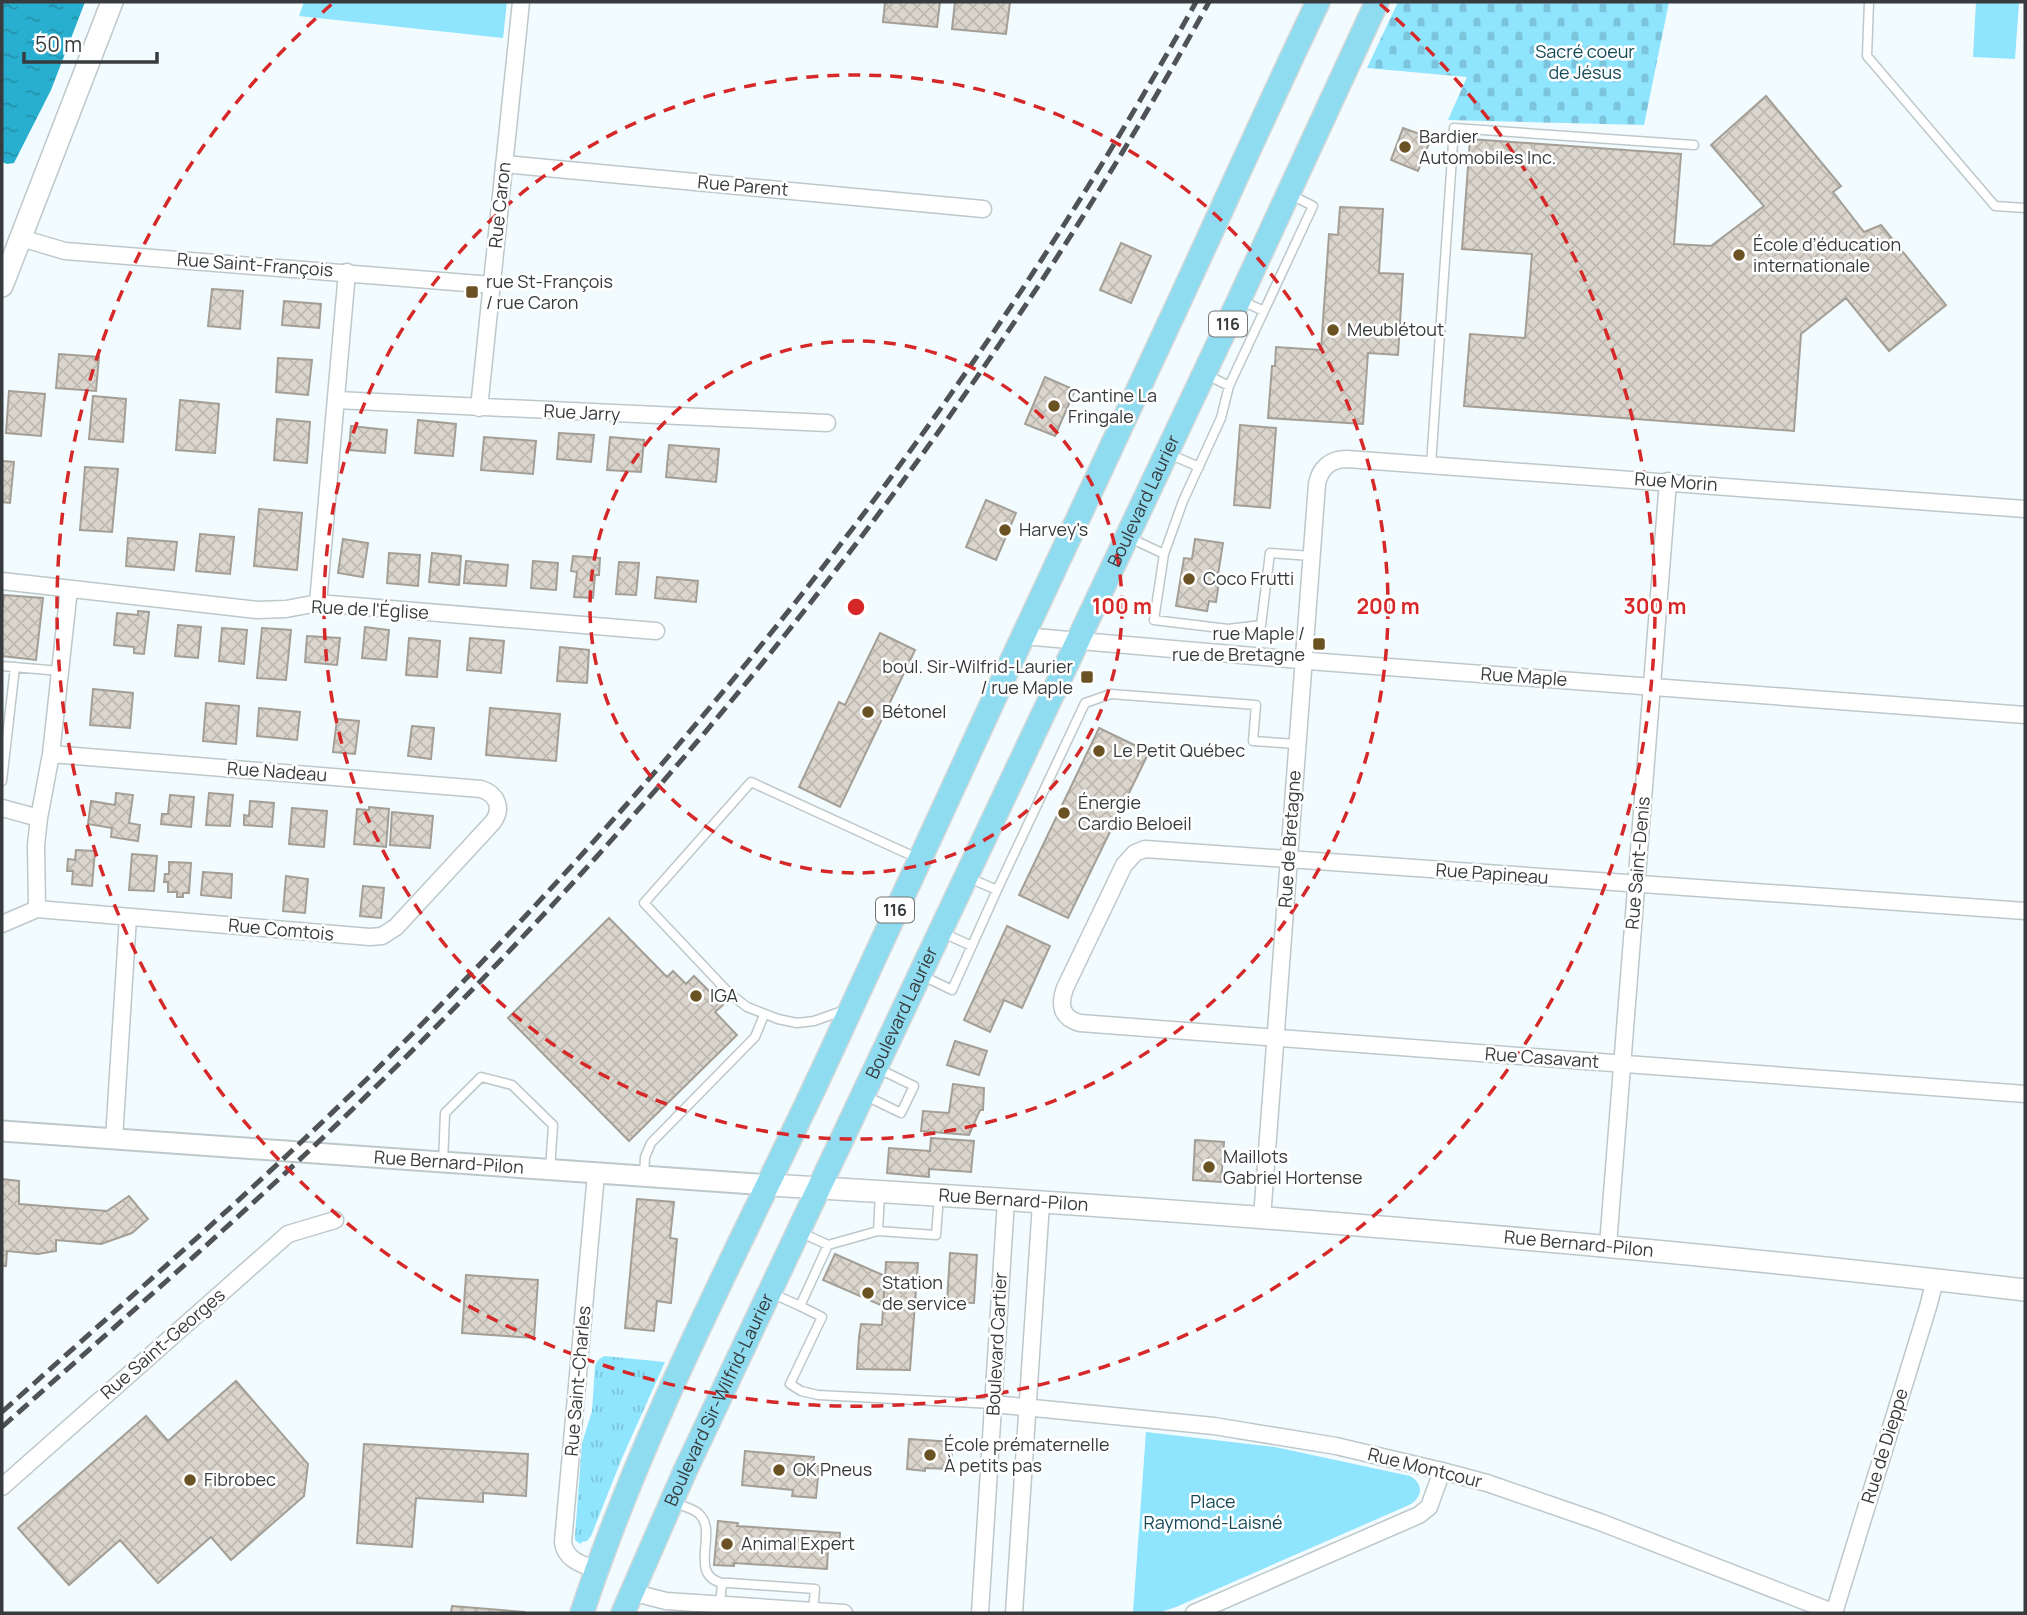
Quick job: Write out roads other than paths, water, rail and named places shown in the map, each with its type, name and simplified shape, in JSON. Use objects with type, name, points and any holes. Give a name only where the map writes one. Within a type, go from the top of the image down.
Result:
[{"type":"main road","points":[[2,286],[112,2]]},
{"type":"main road","name":"116","points":[[582,1613],[615,1517],[657,1416],[724,1272],[769,1185],[1318,2]]},
{"type":"main road","name":"Boulevard Laurier","points":[[819,1188],[1377,2]]},
{"type":"main road","name":"Rue Bernard-Pilon","points":[[769,1185],[1262,1218],[1608,1245],[2025,1290]]},
{"type":"main road","name":"Boulevard Sir-Wilfrid-Laurier","points":[[627,1603],[671,1502],[819,1188]]},
{"type":"street","name":"Rue Caron","points":[[479,408],[521,2]]},
{"type":"street","name":"Rue Parent","points":[[504,164],[983,209]]},
{"type":"street","name":"Rue Saint-François","points":[[21,238],[65,251],[492,285]]},
{"type":"street","points":[[318,603],[347,272]]},
{"type":"street","name":"Rue Jarry","points":[[336,400],[827,423]]},
{"type":"street","name":"Rue Morin","points":[[1328,464],[1347,459],[2025,509]]},
{"type":"street","name":"Rue de Bretagne","points":[[1262,1218],[1317,480],[1328,464]]},
{"type":"street","name":"Rue Saint-Denis","points":[[1608,1245],[1654,687],[1668,481]]},
{"type":"street","name":"Rue de l'Église","points":[[2,581],[257,610],[286,609],[318,603],[656,631]]},
{"type":"street","points":[[37,909],[38,818],[51,754],[69,589]]},
{"type":"street","name":"Rue Maple","points":[[1023,636],[2025,715]]},
{"type":"street","name":"Rue Nadeau","points":[[51,754],[468,787],[489,792],[497,802]]},
{"type":"street","name":"Rue Comtois","points":[[2,924],[37,909],[382,936],[402,922],[493,822],[498,815],[497,802]]},
{"type":"street","points":[[2,808],[38,818]]},
{"type":"street","name":"Rue Papineau","points":[[1063,1011],[1061,1002],[1065,988],[1124,865],[1135,853],[1145,849],[2025,911]]},
{"type":"street","points":[[114,1139],[128,917]]},
{"type":"street","name":"Rue Casavant","points":[[1063,1011],[1072,1021],[1080,1023],[2025,1094]]},
{"type":"street","name":"Rue Bernard-Pilon","points":[[2,1131],[769,1185]]},
{"type":"street","name":"Rue Saint-Charles","points":[[596,1174],[564,1542],[564,1550],[569,1556],[596,1570]]},
{"type":"street","name":"Boulevard Cartier","points":[[980,1613],[1006,1200]]},
{"type":"street","name":"Boulevard Cartier","points":[[1014,1613],[1041,1203]]},
{"type":"street","name":"Rue Saint-Georges","points":[[2,1487],[288,1234],[335,1220]]},
{"type":"street","name":"Rue de Dieppe","points":[[1834,1613],[1935,1280]]},
{"type":"street","name":"Rue Montcour","points":[[994,1404],[1214,1426],[1336,1446],[1442,1471],[1487,1483],[1589,1518],[1834,1613]]},
{"type":"street","points":[[1194,1613],[1419,1515],[1429,1507],[1442,1471]]},
{"type":"street","points":[[627,1603],[666,1601],[844,1613]]},
{"type":"lane","points":[[1868,2],[1867,56],[1995,206],[2025,208]]},
{"type":"lane","points":[[1431,465],[1454,128],[1694,145]]},
{"type":"lane","points":[[1288,194],[1313,206],[1229,386],[1221,418],[1183,501],[1164,554],[1154,620],[1228,629],[1261,625],[1270,553],[1311,556]]},
{"type":"lane","points":[[1239,300],[1264,312]]},
{"type":"lane","points":[[1204,374],[1229,386]]},
{"type":"lane","points":[[1167,453],[1199,467]]},
{"type":"lane","points":[[1127,537],[1164,554]]},
{"type":"lane","points":[[2,666],[60,671]]},
{"type":"lane","points":[[2,781],[15,667]]},
{"type":"lane","points":[[920,975],[952,990],[1085,703],[1111,694],[1256,705],[1253,741],[1297,744]]},
{"type":"lane","points":[[851,1008],[806,1023],[764,1015],[747,1007],[729,993],[644,904],[751,782],[919,859]]},
{"type":"lane","points":[[967,876],[998,891]]},
{"type":"lane","points":[[941,932],[972,946]]},
{"type":"lane","points":[[643,1177],[645,1157],[651,1143],[755,1037],[764,1015]]},
{"type":"lane","points":[[863,1095],[901,1113],[914,1086],[876,1068]]},
{"type":"lane","points":[[442,1163],[445,1113],[481,1077],[512,1086],[553,1125],[550,1170]]},
{"type":"lane","points":[[878,1231],[881,1191]]},
{"type":"lane","points":[[798,1232],[828,1245],[878,1231],[936,1235],[939,1196]]},
{"type":"lane","points":[[800,1306],[828,1245]]},
{"type":"lane","points":[[770,1292],[822,1317],[790,1384],[801,1391],[818,1395],[994,1404]]},
{"type":"lane","points":[[671,1502],[702,1516],[706,1528],[705,1567],[715,1581],[815,1589],[813,1611]]},
{"type":"lane","points":[[720,1605],[722,1583]]},
{"type":"water","points":[[2,2],[85,2],[51,90],[14,163],[7,164],[2,162]]},
{"type":"railway","points":[[2,1412],[237,1202],[374,1072],[493,951],[607,826],[718,698],[824,566],[925,431],[1021,292],[1111,149],[1196,2]]},
{"type":"railway","points":[[2,1427],[209,1243],[331,1130],[458,1004],[581,873],[700,739],[813,599],[921,456],[1023,309],[1119,157],[1209,2]]},
{"type":"place","name":"Bardier Automobiles Inc.","points":[[1405,147]]},
{"type":"place","name":"École d’éducation internationale","points":[[1739,255]]},
{"type":"place","name":"rue St-François / rue Caron","points":[[472,292]]},
{"type":"place","name":"Meublétout","points":[[1333,330]]},
{"type":"place","name":"Cantine La Fringale","points":[[1054,406]]},
{"type":"place","name":"Harvey's","points":[[1005,530]]},
{"type":"place","name":"Coco Frutti","points":[[1189,579]]},
{"type":"place","name":"rue Maple / rue de Bretagne","points":[[1319,644]]},
{"type":"place","name":"boul. Sir-Wilfrid-Laurier / rue Maple","points":[[1087,677]]},
{"type":"place","name":"Bétonel","points":[[868,712]]},
{"type":"place","name":"Le Petit Québec","points":[[1099,751]]},
{"type":"place","name":"Énergie Cardio Beloeil","points":[[1064,813]]},
{"type":"place","name":"IGA","points":[[696,996]]},
{"type":"place","name":"Maillots Gabriel Hortense","points":[[1209,1167]]},
{"type":"place","name":"Station de service","points":[[868,1293]]},
{"type":"place","name":"École prématernelle À petits pas","points":[[930,1455]]},
{"type":"place","name":"OK Pneus","points":[[779,1470]]},
{"type":"place","name":"Fibrobec","points":[[190,1480]]},
{"type":"place","name":"Animal Expert","points":[[727,1544]]},
{"type":"park label","name":"Sacré coeur de Jésus","points":[[1585,62]]},
{"type":"park label","name":"Place Raymond-Laisné","points":[[1213,1512]]}]
